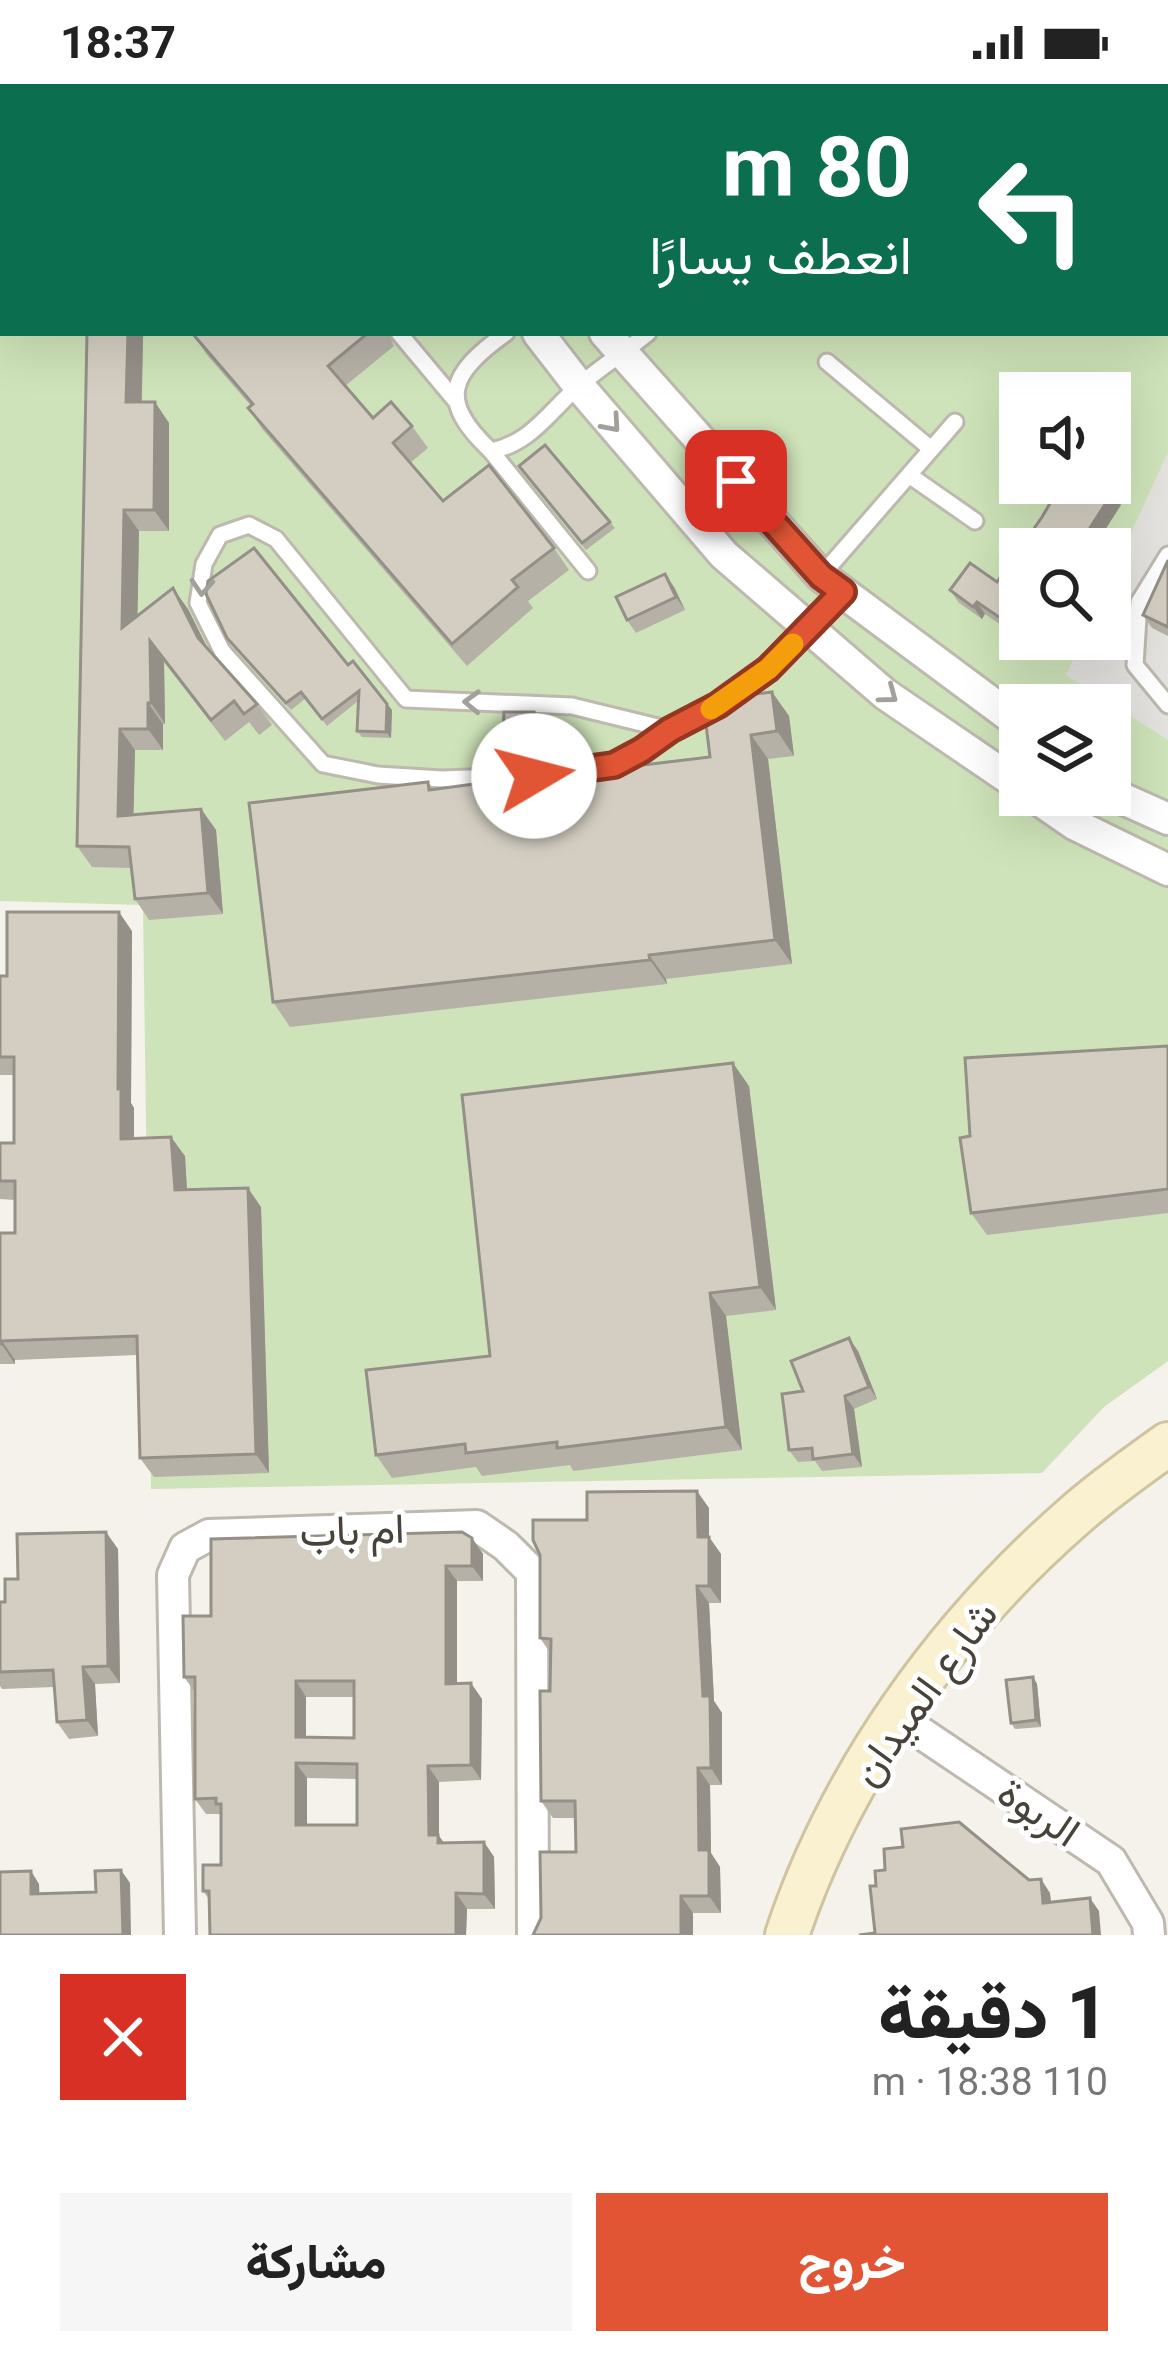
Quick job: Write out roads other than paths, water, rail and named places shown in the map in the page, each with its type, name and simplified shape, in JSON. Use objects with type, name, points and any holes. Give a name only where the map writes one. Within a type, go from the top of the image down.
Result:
[{"type":"street","points":[[540,336],[724,555],[885,694],[999,772]]},
{"type":"street","points":[[614,343],[832,584],[999,708]]},
{"type":"street","points":[[808,628],[832,584]]},
{"type":"street","points":[[1131,802],[1168,819]]},
{"type":"street","points":[[1062,816],[1168,870]]},
{"type":"street","name":"شارع الميدان","points":[[787,1935],[839,1814],[896,1716],[941,1653],[1074,1516],[1168,1444]]},
{"type":"street","name":"ام باب","points":[[180,1935],[172,1575],[185,1548],[209,1535],[478,1526],[532,1571],[533,1935]]},
{"type":"street","name":"الربوة","points":[[896,1716],[1111,1861],[1148,1923],[1149,1935]]},
{"type":"lane","points":[[402,336],[455,400],[465,427],[491,451],[588,571]]},
{"type":"lane","points":[[455,400],[461,376],[502,336]]},
{"type":"lane","points":[[491,451],[508,447],[541,425],[614,343]]},
{"type":"lane","points":[[827,362],[931,449]]},
{"type":"lane","points":[[832,584],[909,475],[955,422]]},
{"type":"lane","points":[[909,475],[975,521]]},
{"type":"lane","points":[[670,730],[572,706],[406,699],[276,539],[249,525],[220,535],[204,564],[198,603],[222,651],[323,764],[378,775],[558,775],[614,765],[718,705],[768,669],[808,628]]},
{"type":"lane","points":[[1168,555],[1138,602],[1135,665],[1168,706]]}]
